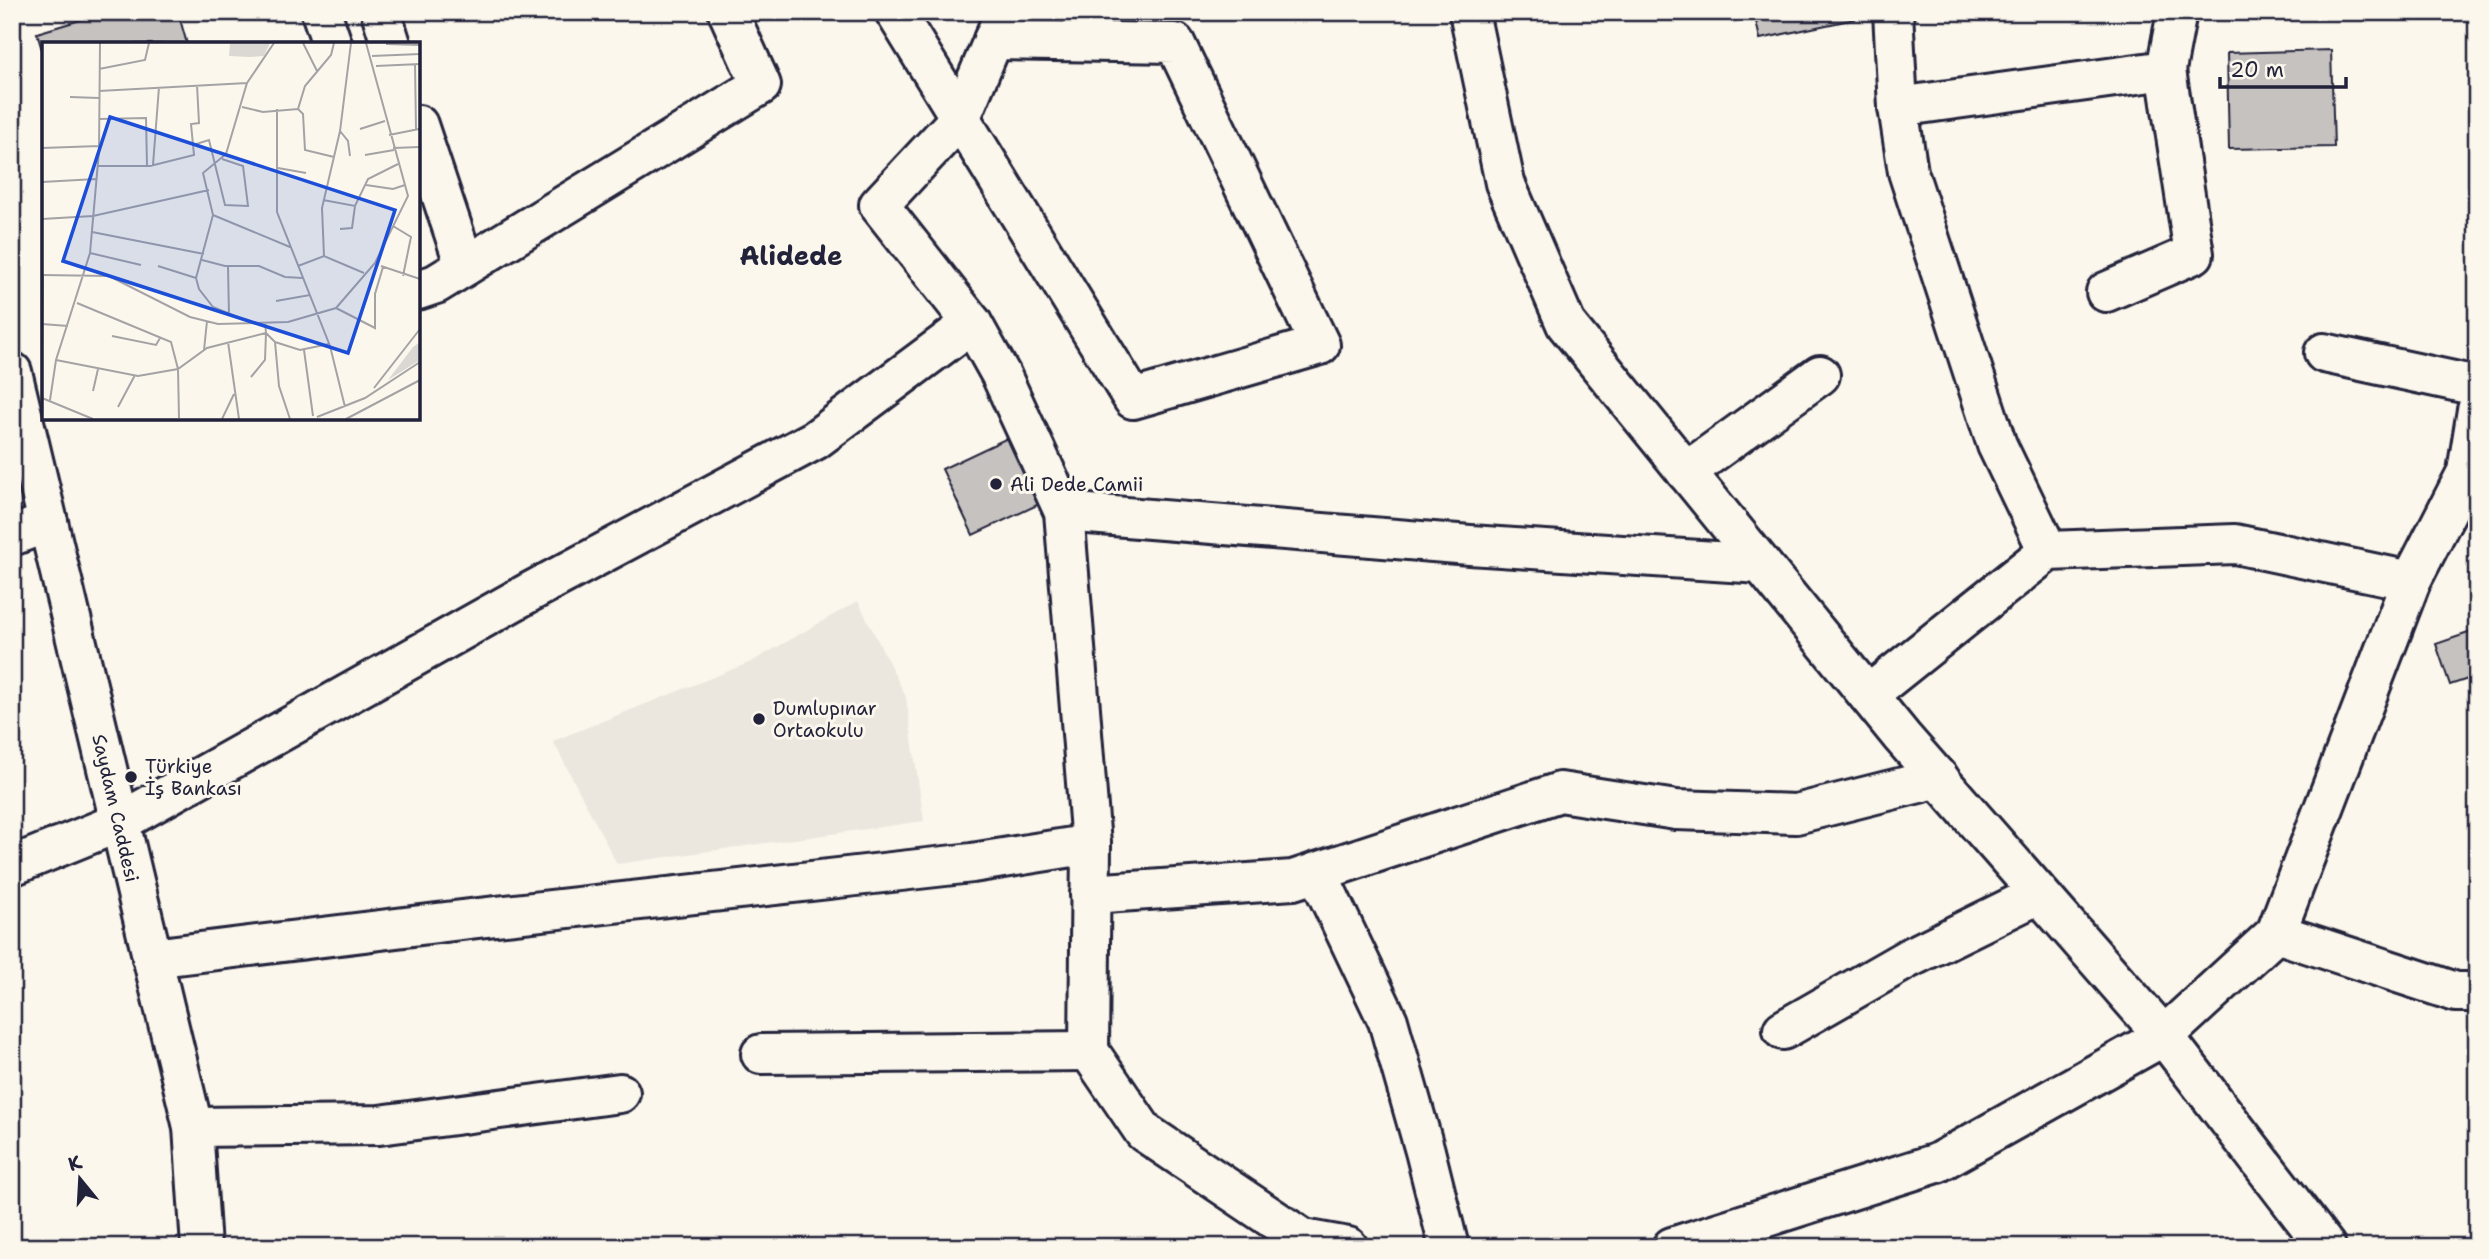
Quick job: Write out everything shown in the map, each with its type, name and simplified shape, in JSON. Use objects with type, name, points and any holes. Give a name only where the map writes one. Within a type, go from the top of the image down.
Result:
[{"type":"street","points":[[321,12],[331,42]]},
{"type":"street","points":[[381,12],[390,42]]},
{"type":"street","points":[[420,288],[436,284],[761,85],[728,12]]},
{"type":"street","points":[[895,12],[961,117],[1133,399],[1320,345],[1175,43],[999,26],[961,117],[878,205],[972,323],[1001,375],[1064,512],[1091,844],[1089,1051],[1144,1132],[1303,1239],[1348,1247]]},
{"type":"street","points":[[1469,12],[1505,183],[1566,324],[1868,695],[2164,1036],[2314,1243]]},
{"type":"street","points":[[1893,12],[1898,107],[1909,172],[1997,445],[2048,551]]},
{"type":"street","points":[[2106,292],[2194,254],[2166,70],[2177,12]]},
{"type":"street","points":[[1898,107],[2166,70]]},
{"type":"street","points":[[420,131],[465,266]]},
{"type":"street","points":[[12,866],[120,822],[530,592],[815,440],[972,323]]},
{"type":"street","points":[[2324,353],[2477,386]]},
{"type":"street","name":"Saydam Caddesi","points":[[12,372],[33,413],[48,522],[192,1127],[201,1247]]},
{"type":"street","points":[[1686,472],[1820,375]]},
{"type":"street","points":[[1672,1247],[1755,1234],[1937,1163],[2164,1036],[2276,933],[2411,581],[2472,473],[2477,410]]},
{"type":"street","points":[[1064,512],[1470,545],[1761,564]]},
{"type":"street","points":[[12,537],[48,522]]},
{"type":"street","points":[[1868,695],[2048,551],[2235,544],[2411,581]]},
{"type":"street","points":[[1090,894],[1293,880],[1560,792],[1676,810],[1796,814],[1939,778]]},
{"type":"street","points":[[152,958],[478,918],[971,863],[1091,844]]},
{"type":"street","points":[[1317,872],[1388,1021],[1449,1247]]},
{"type":"street","points":[[1783,1030],[1907,959],[2039,894]]},
{"type":"street","points":[[2276,933],[2456,992],[2477,992]]},
{"type":"street","points":[[761,1054],[1089,1051]]},
{"type":"street","points":[[192,1127],[379,1125],[620,1093]]},
{"type":"shaded area","name":"Dumlupınar Ortaokulu","points":[[858,601],[906,697],[924,821],[617,864],[553,741],[751,662]]},
{"type":"building","points":[[107,12],[178,12],[186,42],[42,42],[42,50],[37,33]]},
{"type":"building","points":[[1754,12],[1853,12],[1855,19],[1760,39]]},
{"type":"building","points":[[2331,50],[2334,147],[2229,149],[2227,53]]},
{"type":"building","name":"Ali Dede Camii","points":[[1018,433],[1050,499],[973,535],[942,469]]},
{"type":"building","points":[[2477,630],[2477,676],[2450,685],[2436,644]]},
{"type":"place","name":"Ali Dede Camii","points":[[996,484]]},
{"type":"place","name":"Dumlupınar Ortaokulu","points":[[759,719]]},
{"type":"place","name":"Türkiye İş Bankası","points":[[131,777]]},
{"type":"district","name":"Alidede","points":[[791,256]]}]
